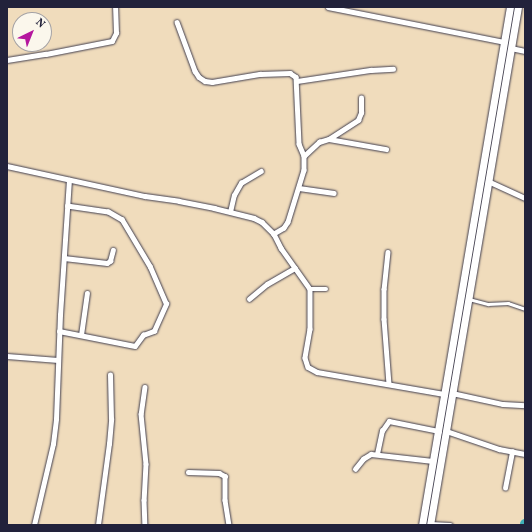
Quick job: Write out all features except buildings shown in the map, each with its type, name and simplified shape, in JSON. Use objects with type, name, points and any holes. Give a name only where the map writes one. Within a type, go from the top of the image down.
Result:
[{"type":"main road","points":[[449,394],[510,7]]},
{"type":"main road","points":[[430,525],[442,431],[469,298],[518,7]]},
{"type":"main road","points":[[422,525],[433,461],[442,431]]},
{"type":"street","points":[[7,60],[112,41],[116,33],[115,7]]},
{"type":"street","points":[[328,7],[504,42]]},
{"type":"street","points":[[177,22],[195,71],[199,77],[205,81],[212,82],[260,74],[294,74],[297,81],[299,144],[304,156],[304,170],[288,222],[284,228],[274,234]]},
{"type":"street","points":[[511,48],[525,52]]},
{"type":"street","points":[[297,81],[371,70],[393,69]]},
{"type":"street","points":[[304,156],[319,142],[329,139],[358,120],[361,113],[361,98]]},
{"type":"street","points":[[329,139],[386,149]]},
{"type":"street","points":[[7,166],[145,196],[179,201],[230,212],[262,222],[274,234],[281,248],[310,289],[310,329],[305,358],[308,367],[317,372],[503,404],[525,406]]},
{"type":"street","points":[[230,212],[237,188],[246,179],[261,171]]},
{"type":"street","points":[[34,525],[53,444],[56,419],[59,331],[69,180]]},
{"type":"street","points":[[488,181],[525,198]]},
{"type":"street","points":[[299,188],[334,193]]},
{"type":"street","points":[[59,331],[135,346],[143,336],[154,331],[166,301],[150,267],[122,220],[108,212],[67,206]]},
{"type":"street","points":[[64,258],[107,264],[110,261],[113,250]]},
{"type":"street","points":[[388,252],[384,289],[384,311],[389,384]]},
{"type":"street","points":[[249,299],[267,284],[295,268]]},
{"type":"street","points":[[310,289],[326,289]]},
{"type":"street","points":[[81,335],[87,293]]},
{"type":"street","points":[[7,356],[58,360]]},
{"type":"street","points":[[98,525],[109,444],[111,412],[110,375]]},
{"type":"street","points":[[145,387],[141,414],[146,464],[144,500],[145,525]]},
{"type":"street","points":[[377,454],[382,431],[389,421],[442,431],[512,452],[525,454]]},
{"type":"street","points":[[505,488],[512,452]]},
{"type":"street","points":[[355,469],[367,456],[377,454],[433,461]]},
{"type":"street","points":[[188,472],[219,473],[225,476],[229,525]]},
{"type":"street","points":[[430,525],[450,525]]},
{"type":"lane","points":[[469,298],[488,304],[508,303],[525,309]]}]
